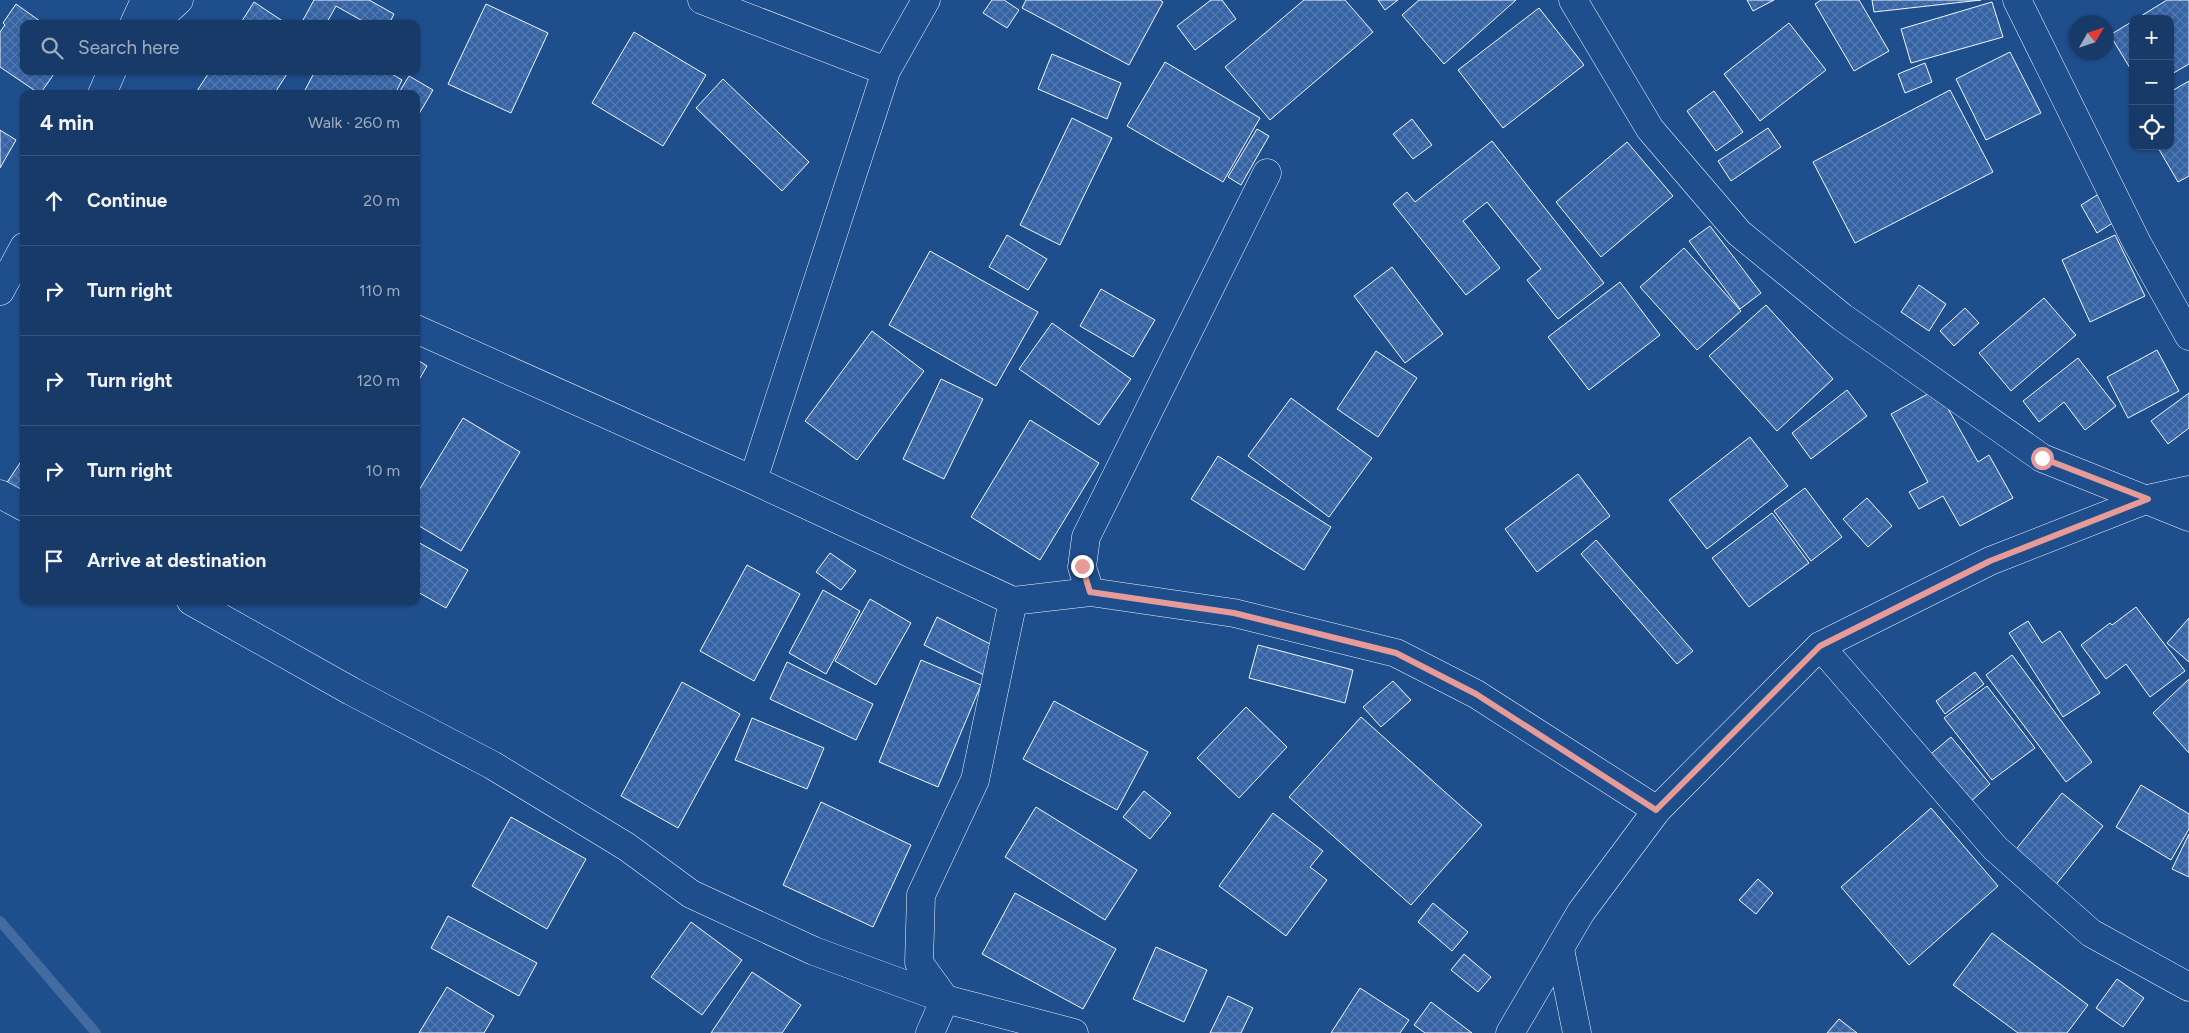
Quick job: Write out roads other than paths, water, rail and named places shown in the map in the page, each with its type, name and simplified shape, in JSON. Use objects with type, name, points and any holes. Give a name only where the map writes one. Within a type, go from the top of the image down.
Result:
[{"type":"street","points":[[136,20],[145,0]]},
{"type":"street","points":[[157,20],[179,0]]},
{"type":"street","points":[[702,0],[886,71]]},
{"type":"street","points":[[753,480],[886,71],[926,0]]},
{"type":"street","points":[[1573,0],[1650,129],[1740,234],[1842,316],[2042,458],[2189,517]]},
{"type":"street","points":[[2017,0],[2137,243],[2189,336]]},
{"type":"street","points":[[104,90],[110,75]]},
{"type":"street","points":[[1090,592],[1082,566],[1086,537],[1266,173]]},
{"type":"street","points":[[0,291],[20,254]]},
{"type":"street","points":[[420,331],[753,480],[1013,602],[1090,592],[1234,613],[1396,653],[1476,694],[1656,810]]},
{"type":"street","points":[[1510,1033],[1582,912],[1656,810],[1820,646],[1990,561],[2148,499],[2189,490]]},
{"type":"street","points":[[0,494],[20,506]]},
{"type":"street","points":[[945,999],[919,963],[921,895],[975,780],[1013,602]]},
{"type":"street","points":[[199,605],[351,690],[492,764],[627,846],[691,894],[814,951],[945,999],[1074,1033]]},
{"type":"street","points":[[1820,646],[1995,848],[2091,933],[2189,987]]},
{"type":"street","points":[[1560,949],[1577,1033]]},
{"type":"street","points":[[930,1033],[945,999]]},
{"type":"waterway","points":[[0,921],[96,1033]]}]
